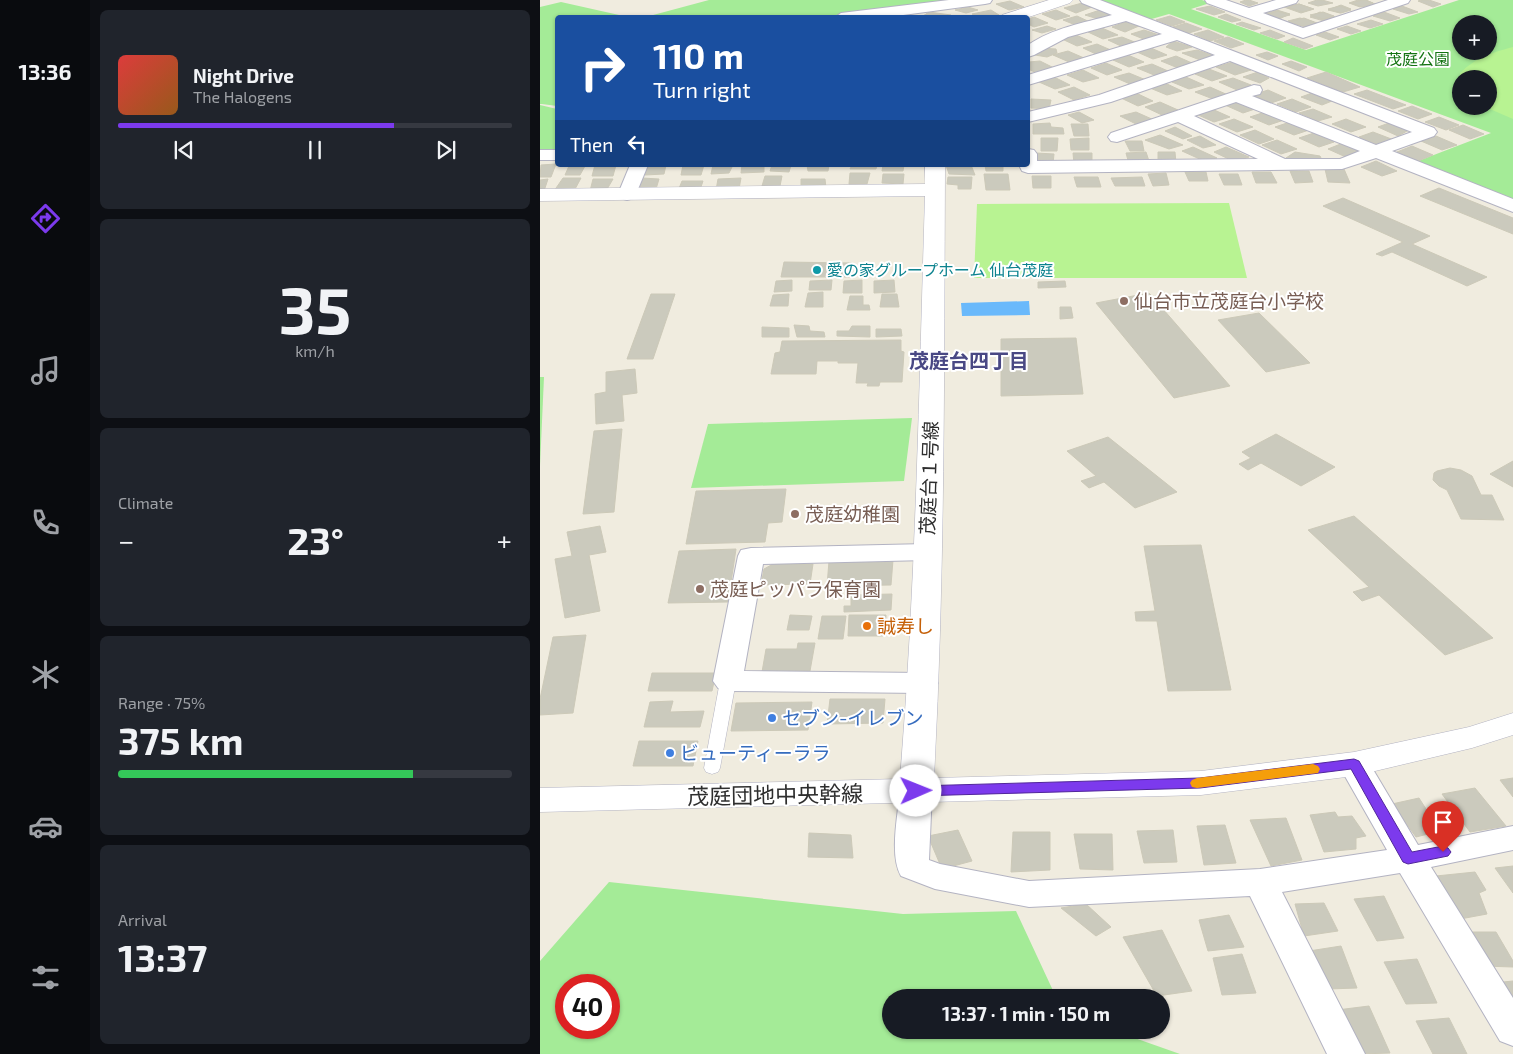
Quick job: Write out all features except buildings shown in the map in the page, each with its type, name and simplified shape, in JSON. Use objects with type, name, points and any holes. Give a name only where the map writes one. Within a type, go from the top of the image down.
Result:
[{"type":"street","points":[[866,15],[985,0]]},
{"type":"street","points":[[1018,15],[1065,0]]},
{"type":"street","points":[[1030,167],[1342,164],[1428,132],[1087,0]]},
{"type":"street","points":[[1212,0],[1303,33],[1404,0]]},
{"type":"street","points":[[1249,13],[1291,0]]},
{"type":"street","points":[[917,15],[932,7]]},
{"type":"street","points":[[1030,50],[1038,44],[1058,36],[1126,16]]},
{"type":"street","points":[[1030,79],[1178,34]]},
{"type":"street","points":[[1109,117],[1231,55]]},
{"type":"street","points":[[1030,117],[1051,113],[1109,117],[1179,116],[1288,77]]},
{"type":"street","points":[[1237,96],[1513,206]]},
{"type":"street","points":[[1179,116],[1286,165]]},
{"type":"street","points":[[1109,117],[1122,166]]},
{"type":"street","points":[[627,194],[638,167]]},
{"type":"street","points":[[540,195],[627,194],[935,178]]},
{"type":"street","name":"茂庭台１号線","points":[[916,791],[923,683],[935,178]]},
{"type":"street","points":[[923,683],[728,681],[751,556],[927,552]]},
{"type":"street","name":"茂庭団地中央幹線","points":[[540,801],[1200,783],[1354,764],[1472,737],[1513,724]]},
{"type":"street","points":[[1354,764],[1408,859],[1513,1030]]},
{"type":"street","points":[[916,791],[912,850],[913,867],[935,876],[1029,894],[1260,882],[1408,859],[1513,838]]},
{"type":"street","points":[[1260,882],[1346,1054]]},
{"type":"lane","points":[[712,768],[728,681]]},
{"type":"green space","points":[[709,0],[955,0],[836,15],[653,15]]},
{"type":"green space","name":"茂庭公園","points":[[1097,0],[1202,0],[1210,3],[1191,9],[1306,50],[1459,0],[1513,0],[1513,201],[1413,163],[1491,133],[1169,14],[1148,20]]},
{"type":"green space","points":[[561,2],[619,15],[555,15],[555,106],[540,104],[540,7]]},
{"type":"green space","points":[[1513,47],[1513,119],[1497,112],[1497,70],[1464,70],[1478,60],[1497,60],[1498,51]]},
{"type":"green space","points":[[540,105],[555,109],[555,150],[553,155],[540,155]]},
{"type":"green space","points":[[1229,203],[1247,278],[974,278],[977,204]]},
{"type":"green space","points":[[540,377],[544,377],[540,466]]},
{"type":"green space","points":[[912,418],[904,481],[691,488],[708,424]]},
{"type":"green space","points":[[609,882],[903,914],[1016,911],[1052,989],[882,989],[882,1039],[1138,1039],[1180,1054],[540,1054],[540,961]]},
{"type":"water","points":[[1029,301],[1030,315],[962,316],[961,303]]},
{"type":"slow traffic","points":[[1197,783],[1313,769]]},
{"type":"place","name":"愛の家グループホーム 仙台茂庭","points":[[817,270]]},
{"type":"place","name":"仙台市立茂庭台小学校","points":[[1124,301]]},
{"type":"place","name":"茂庭幼稚園","points":[[795,514]]},
{"type":"place","name":"茂庭ピッパラ保育園","points":[[700,589]]},
{"type":"place","name":"誠寿し","points":[[867,626]]},
{"type":"place","name":"セブン-イレブン","points":[[772,718]]},
{"type":"place","name":"ビューティーララ","points":[[670,753]]},
{"type":"district","name":"茂庭台四丁目","points":[[969,361]]},
{"type":"route","points":[[916,791],[1200,783],[1354,764],[1408,859],[1443,852]]}]
